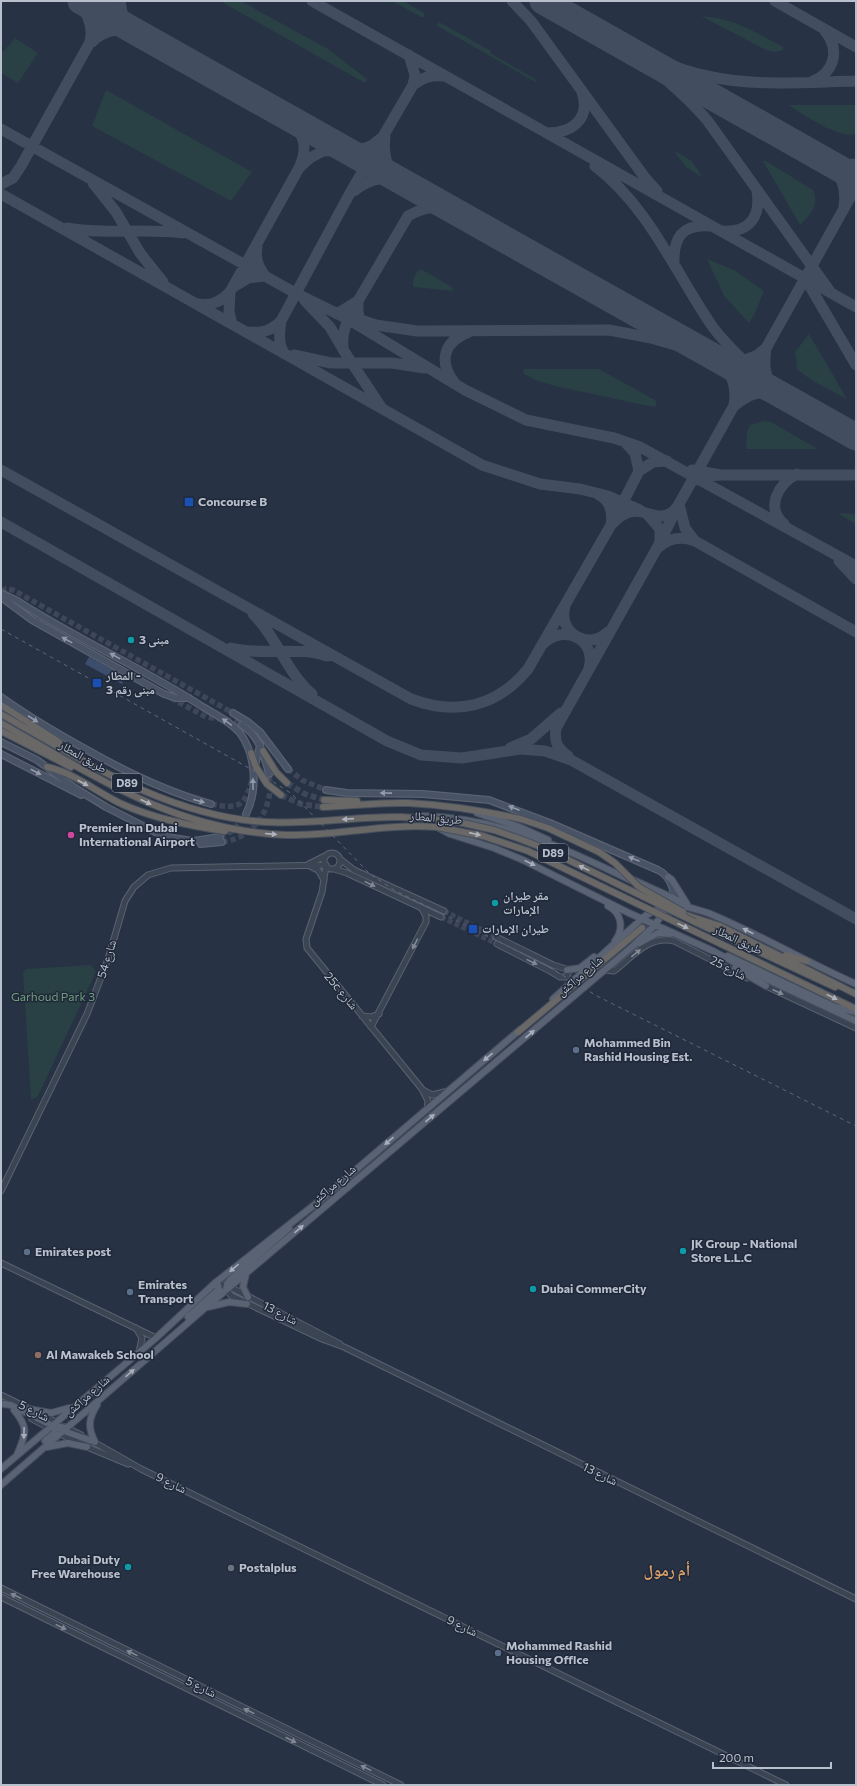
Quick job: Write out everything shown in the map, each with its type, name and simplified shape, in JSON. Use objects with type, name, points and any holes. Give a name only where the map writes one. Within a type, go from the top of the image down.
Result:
[{"type":"highway","points":[[1,705],[57,741],[76,756]]},
{"type":"highway","name":"طريق المطار","points":[[1,714],[76,756],[155,796],[192,810],[223,817],[253,821],[289,823],[401,817],[454,821],[487,828],[546,849],[799,972],[856,995]]},
{"type":"highway","name":"طريق المطار","points":[[1,723],[88,774],[131,796],[171,813],[210,824],[249,831],[298,835],[402,826],[437,827],[483,836],[528,850],[856,1010]]},
{"type":"highway","points":[[1,731],[71,767],[88,774]]},
{"type":"highway","points":[[261,748],[276,772],[287,783]]},
{"type":"highway","points":[[250,752],[255,768],[267,784],[281,795]]},
{"type":"highway","points":[[47,767],[63,773],[124,805],[154,816],[215,829],[236,832],[249,831]]},
{"type":"highway","points":[[324,800],[407,803],[459,809],[521,819],[548,828],[599,852],[615,863],[639,887],[680,910],[695,922]]},
{"type":"highway","points":[[323,807],[407,803]]},
{"type":"highway","points":[[686,915],[709,921],[856,995]]},
{"type":"highway","points":[[518,1032],[642,928]]},
{"type":"highway","points":[[734,933],[792,958],[807,962]]},
{"type":"main road","points":[[1,593],[190,698],[230,723],[240,734],[250,752],[253,792],[246,814]]},
{"type":"main road","points":[[1,597],[32,620],[164,694],[176,698],[190,698]]},
{"type":"main road","points":[[1,697],[45,727],[138,778],[178,795],[211,804]]},
{"type":"main road","points":[[233,713],[250,723],[263,735],[288,769]]},
{"type":"main road","points":[[250,723],[250,731]]},
{"type":"main road","points":[[242,725],[250,731],[261,748],[269,774]]},
{"type":"main road","points":[[1,742],[47,767],[75,788],[106,807]]},
{"type":"main road","points":[[255,768],[261,748]]},
{"type":"main road","points":[[1,754],[154,832],[187,841],[221,839]]},
{"type":"main road","points":[[326,790],[347,793],[435,794],[489,800],[544,820],[656,868],[672,880],[688,905]]},
{"type":"main road","points":[[459,809],[517,826],[544,837],[554,845]]},
{"type":"main road","points":[[401,817],[438,816],[471,820],[518,832],[554,845],[653,892],[658,898],[660,909],[657,922]]},
{"type":"main road","points":[[437,827],[450,834],[505,852],[642,919],[657,922],[676,935],[738,960],[835,1007],[856,1010]]},
{"type":"main road","points":[[616,874],[633,879],[688,905],[732,923],[807,962],[856,984]]},
{"type":"main road","points":[[557,877],[574,883],[633,911],[648,914]]},
{"type":"main road","points":[[668,877],[673,891],[673,898]]},
{"type":"main road","points":[[574,980],[578,973],[618,937],[620,923],[614,910],[594,896]]},
{"type":"main road","name":"شارع مراكش","points":[[1,1469],[101,1398],[228,1288],[632,946],[657,922],[673,898]]},
{"type":"main road","points":[[574,980],[648,914],[669,906],[682,906],[711,914]]},
{"type":"main road","points":[[632,946],[658,933],[676,935]]},
{"type":"main road","points":[[567,970],[580,968],[602,951]]},
{"type":"main road","points":[[713,951],[856,1021]]},
{"type":"main road","points":[[722,956],[731,965],[766,986]]},
{"type":"main road","name":"شارع مراكش","points":[[1,1485],[42,1449],[76,1405],[139,1353],[214,1284],[427,1110],[518,1032],[528,1021],[574,980]]},
{"type":"main road","points":[[228,1288],[230,1280],[288,1230],[293,1221]]},
{"type":"main road","points":[[246,1274],[243,1287],[248,1296]]},
{"type":"main road","points":[[184,1326],[188,1317],[219,1289],[218,1285],[214,1284]]},
{"type":"main road","points":[[205,1308],[230,1302],[247,1304]]},
{"type":"main road","points":[[26,1463],[32,1453],[91,1397],[97,1387]]},
{"type":"main road","points":[[95,1442],[89,1429],[90,1419],[101,1398]]},
{"type":"main road","points":[[2,1403],[11,1405],[58,1428],[95,1442]]},
{"type":"main road","points":[[29,1409],[55,1413],[76,1405]]},
{"type":"main road","points":[[14,1410],[23,1422],[25,1430],[23,1442],[16,1457]]},
{"type":"main road","points":[[42,1449],[63,1443],[87,1447]]},
{"type":"street","points":[[441,917],[347,873],[326,866],[325,859],[327,855],[335,854],[354,870],[444,911]]},
{"type":"street","name":"شارع 54","points":[[307,865],[327,855]]},
{"type":"street","points":[[333,869],[339,865],[340,859]]},
{"type":"street","points":[[307,865],[318,870],[325,880]]},
{"type":"street","name":"شارع 54","points":[[1,1191],[87,1014],[108,959],[122,908],[134,887],[152,873],[172,868],[307,865],[326,866]]},
{"type":"street","name":"25c شارع","points":[[326,866],[325,880],[306,939],[307,948],[422,1090],[428,1101],[427,1110]]},
{"type":"street","name":"25c شارع","points":[[325,880],[333,869]]},
{"type":"street","points":[[371,1027],[426,922],[426,916],[422,909]]},
{"type":"street","points":[[496,937],[552,965],[567,970],[567,975],[560,977],[497,944]]},
{"type":"street","name":"شارع 25","points":[[604,970],[614,971],[647,944],[659,940],[669,940],[856,1028]]},
{"type":"street","points":[[362,1016],[371,1017],[379,1014]]},
{"type":"street","points":[[422,1090],[432,1095],[449,1091]]},
{"type":"street","points":[[1,1263],[156,1338]]},
{"type":"street","name":"شارع 13","points":[[214,1284],[248,1296],[344,1347],[856,1599]]},
{"type":"street","name":"شارع 13","points":[[228,1288],[232,1296],[247,1304],[322,1340],[344,1347]]},
{"type":"street","points":[[136,1328],[142,1338],[139,1353]]},
{"type":"street","name":"شارع 5","points":[[1,1395],[29,1409],[58,1428]]},
{"type":"street","name":"شارع 5","points":[[2,1403],[14,1410],[58,1428]]},
{"type":"street","name":"شارع 9","points":[[58,1428],[87,1447],[138,1467]]},
{"type":"street","name":"شارع 9","points":[[95,1442],[138,1467],[786,1785]]},
{"type":"street","name":"شارع 5","points":[[1,1588],[401,1785]]},
{"type":"street","name":"شارع 5","points":[[1,1597],[383,1785]]},
{"type":"street","points":[[24,1608],[25,1604],[28,1602]]},
{"type":"green space","points":[[220,1],[241,1],[328,49],[367,79],[365,83]]},
{"type":"green space","points":[[392,1],[403,1],[424,13],[425,17],[421,17]]},
{"type":"green space","points":[[701,16],[713,17],[744,27],[783,47],[783,50],[775,52],[766,50]]},
{"type":"green space","points":[[439,22],[491,51],[490,53],[535,79],[537,83],[439,27],[437,25]]},
{"type":"green space","points":[[15,38],[38,53],[18,83],[1,73],[1,54]]},
{"type":"green space","points":[[106,90],[252,172],[231,201],[92,126]]},
{"type":"green space","points":[[788,105],[856,105],[856,134],[848,135],[831,130]]},
{"type":"green space","points":[[673,150],[692,161],[703,178],[686,167]]},
{"type":"green space","points":[[763,161],[766,161],[813,190],[815,195],[815,205],[800,225]]},
{"type":"green space","points":[[707,259],[734,270],[764,291],[749,323],[724,296]]},
{"type":"green space","points":[[421,269],[452,287],[453,291],[414,287],[414,277]]},
{"type":"green space","points":[[809,334],[847,399],[811,380],[797,369],[795,352]]},
{"type":"green space","points":[[524,369],[599,369],[655,400],[657,405],[653,407],[555,386],[535,380],[523,373]]},
{"type":"green space","points":[[764,421],[771,422],[818,449],[746,449],[747,431],[750,425]]},
{"type":"green space","points":[[841,513],[856,514],[856,524],[840,515]]},
{"type":"green space","name":"Garhoud Park 3","points":[[91,965],[96,972],[38,1096],[31,1100],[23,973],[26,969]]},
{"type":"water","points":[[89,657],[126,677],[122,684],[85,664]]},
{"type":"taxiway","points":[[79,1],[89,20],[91,31],[90,41]]},
{"type":"taxiway","points":[[1,184],[13,178],[21,166],[113,1]]},
{"type":"taxiway","points":[[92,42],[101,35],[111,31],[133,30],[123,18],[120,1]]},
{"type":"taxiway","points":[[312,1],[856,307]]},
{"type":"taxiway","points":[[512,1],[531,21],[646,179],[657,191]]},
{"type":"taxiway","points":[[775,1],[856,47]]},
{"type":"taxiway","points":[[813,81],[826,72],[833,59],[833,45],[825,31]]},
{"type":"taxiway","points":[[623,46],[646,63],[688,99],[707,120],[829,290]]},
{"type":"taxiway","points":[[638,52],[664,63],[698,74],[744,82],[781,83],[856,81]]},
{"type":"taxiway","points":[[409,55],[415,75],[413,85]]},
{"type":"taxiway","points":[[249,332],[266,331],[281,321],[350,193],[413,85],[427,77],[443,76]]},
{"type":"taxiway","points":[[547,133],[564,130],[577,123],[584,110],[582,92]]},
{"type":"taxiway","points":[[292,120],[304,142],[304,152],[300,166]]},
{"type":"taxiway","points":[[1,129],[299,295],[348,319],[465,390],[526,420],[614,438],[640,447],[856,566]]},
{"type":"taxiway","points":[[354,191],[372,181],[393,177],[386,158],[384,148],[385,137]]},
{"type":"taxiway","points":[[198,304],[212,304],[230,292],[299,168],[310,158],[323,151],[360,150],[371,146],[380,139]]},
{"type":"taxiway","points":[[830,163],[840,178],[844,188],[844,206]]},
{"type":"taxiway","points":[[830,163],[842,165],[856,164]]},
{"type":"taxiway","points":[[595,166],[614,182],[646,220],[712,326],[724,341],[747,364]]},
{"type":"taxiway","points":[[93,183],[116,212],[140,253],[163,282]]},
{"type":"taxiway","points":[[856,187],[679,504],[685,528],[695,541],[856,632]]},
{"type":"taxiway","points":[[722,231],[740,229],[752,221],[757,208],[757,191]]},
{"type":"taxiway","points":[[1,194],[482,465],[540,484],[580,489],[608,496],[640,510]]},
{"type":"taxiway","points":[[361,325],[358,312],[358,301],[408,216],[427,208],[438,208],[458,213]]},
{"type":"taxiway","points":[[674,265],[675,247],[681,234],[693,227],[711,226]]},
{"type":"taxiway","points":[[67,228],[96,231],[154,231],[183,233]]},
{"type":"taxiway","points":[[235,286],[248,278],[265,276],[256,255],[257,247]]},
{"type":"taxiway","points":[[805,278],[856,365]]},
{"type":"taxiway","points":[[230,292],[229,312],[232,324]]},
{"type":"taxiway","points":[[305,301],[330,327],[381,407]]},
{"type":"taxiway","points":[[337,314],[358,301],[349,317],[343,334],[343,347]]},
{"type":"taxiway","points":[[355,318],[376,325],[417,331],[609,330],[651,338],[692,350],[720,361],[736,363],[756,356],[766,348],[765,367],[771,386]]},
{"type":"taxiway","points":[[281,321],[280,338],[284,353]]},
{"type":"taxiway","points":[[454,382],[446,367],[446,352],[454,341],[469,332]]},
{"type":"taxiway","points":[[294,355],[331,363],[392,363],[424,368]]},
{"type":"taxiway","points":[[720,361],[728,371],[733,382],[735,393],[734,406],[745,398],[754,394],[765,392],[778,393]]},
{"type":"taxiway","points":[[766,381],[794,402]]},
{"type":"taxiway","points":[[620,508],[639,471],[635,453],[625,442]]},
{"type":"taxiway","points":[[639,471],[653,462],[667,461]]},
{"type":"taxiway","points":[[1,470],[411,699],[444,707],[475,705],[489,700],[516,682],[528,669],[611,525],[621,516],[629,512],[637,511],[657,516],[664,516],[671,513],[679,504]]},
{"type":"taxiway","points":[[692,470],[721,475],[707,476],[697,480]]},
{"type":"taxiway","points":[[784,524],[778,518],[775,511],[776,497],[784,484],[797,474]]},
{"type":"taxiway","points":[[721,475],[856,475]]},
{"type":"taxiway","points":[[599,495],[609,504],[612,516],[611,525]]},
{"type":"taxiway","points":[[568,756],[557,744],[555,737],[556,728],[656,550],[677,508]]},
{"type":"taxiway","points":[[647,514],[660,529],[660,542]]},
{"type":"taxiway","points":[[1,522],[387,741],[421,755],[462,758],[521,749],[545,751],[571,760],[856,919]]},
{"type":"taxiway","points":[[659,547],[671,540],[681,538],[695,541]]},
{"type":"taxiway","points":[[839,561],[856,579]]},
{"type":"taxiway","points":[[565,606],[564,616],[566,624],[570,631],[576,636],[592,640],[608,632]]},
{"type":"taxiway","points":[[253,614],[269,633],[295,675],[312,694]]},
{"type":"taxiway","points":[[544,643],[552,637],[561,635],[569,635],[577,638],[584,642],[588,649],[590,658],[589,668]]},
{"type":"taxiway","points":[[231,648],[255,651],[305,652],[327,656]]},
{"type":"taxiway","points":[[510,748],[531,739],[561,713]]},
{"type":"runway","points":[[81,1],[856,437]]},
{"type":"runway","points":[[543,1],[856,178]]},
{"type":"tunnel","points":[[1,591],[6,589],[13,590],[233,713]]},
{"type":"tunnel","points":[[24,612],[55,630]]},
{"type":"tunnel","points":[[171,698],[206,717],[233,721],[242,725]]},
{"type":"tunnel","points":[[288,769],[302,780],[326,790]]},
{"type":"tunnel","points":[[222,842],[234,839],[244,834],[260,819],[269,798],[269,774]]},
{"type":"tunnel","points":[[211,804],[221,806],[235,806],[240,804],[247,794],[253,776]]},
{"type":"tunnel","points":[[287,783],[305,794],[324,800]]},
{"type":"tunnel","points":[[281,795],[301,804],[323,807]]},
{"type":"tunnel","points":[[220,837],[233,831],[244,817]]},
{"type":"tunnel","points":[[444,911],[496,937]]},
{"type":"tunnel","points":[[642,928],[662,917],[680,914]]},
{"type":"tunnel","points":[[441,917],[497,944]]},
{"type":"railway","points":[[1,629],[272,781],[292,794],[370,874],[394,890],[544,964],[597,996],[856,1126]]},
{"type":"place","name":"Concourse B","points":[[189,502]]},
{"type":"place","name":"مبنى 3","points":[[131,640]]},
{"type":"place","name":"المطار - مبنى رقم 3","points":[[97,683]]},
{"type":"place","name":"Premier Inn Dubai International Airport","points":[[71,835]]},
{"type":"place","name":"مقر طيران الإمارات","points":[[495,903]]},
{"type":"place","name":"طيران الإمارات","points":[[473,929]]},
{"type":"place","name":"Mohammed Bin Rashid Housing Est.","points":[[576,1050]]},
{"type":"place","name":"JK Group - National Store L.L.C","points":[[683,1251]]},
{"type":"place","name":"Emirates post","points":[[27,1252]]},
{"type":"place","name":"Dubai CommerCity","points":[[533,1289]]},
{"type":"place","name":"Emirates Transport","points":[[130,1292]]},
{"type":"place","name":"Al Mawakeb School","points":[[38,1355]]},
{"type":"place","name":"Dubai Duty Free Warehouse","points":[[128,1567]]},
{"type":"place","name":"Postalplus","points":[[231,1568]]},
{"type":"place","name":"Mohammed Rashid Housing Office","points":[[498,1653]]},
{"type":"district","name":"أم رمول","points":[[667,1570]]}]
